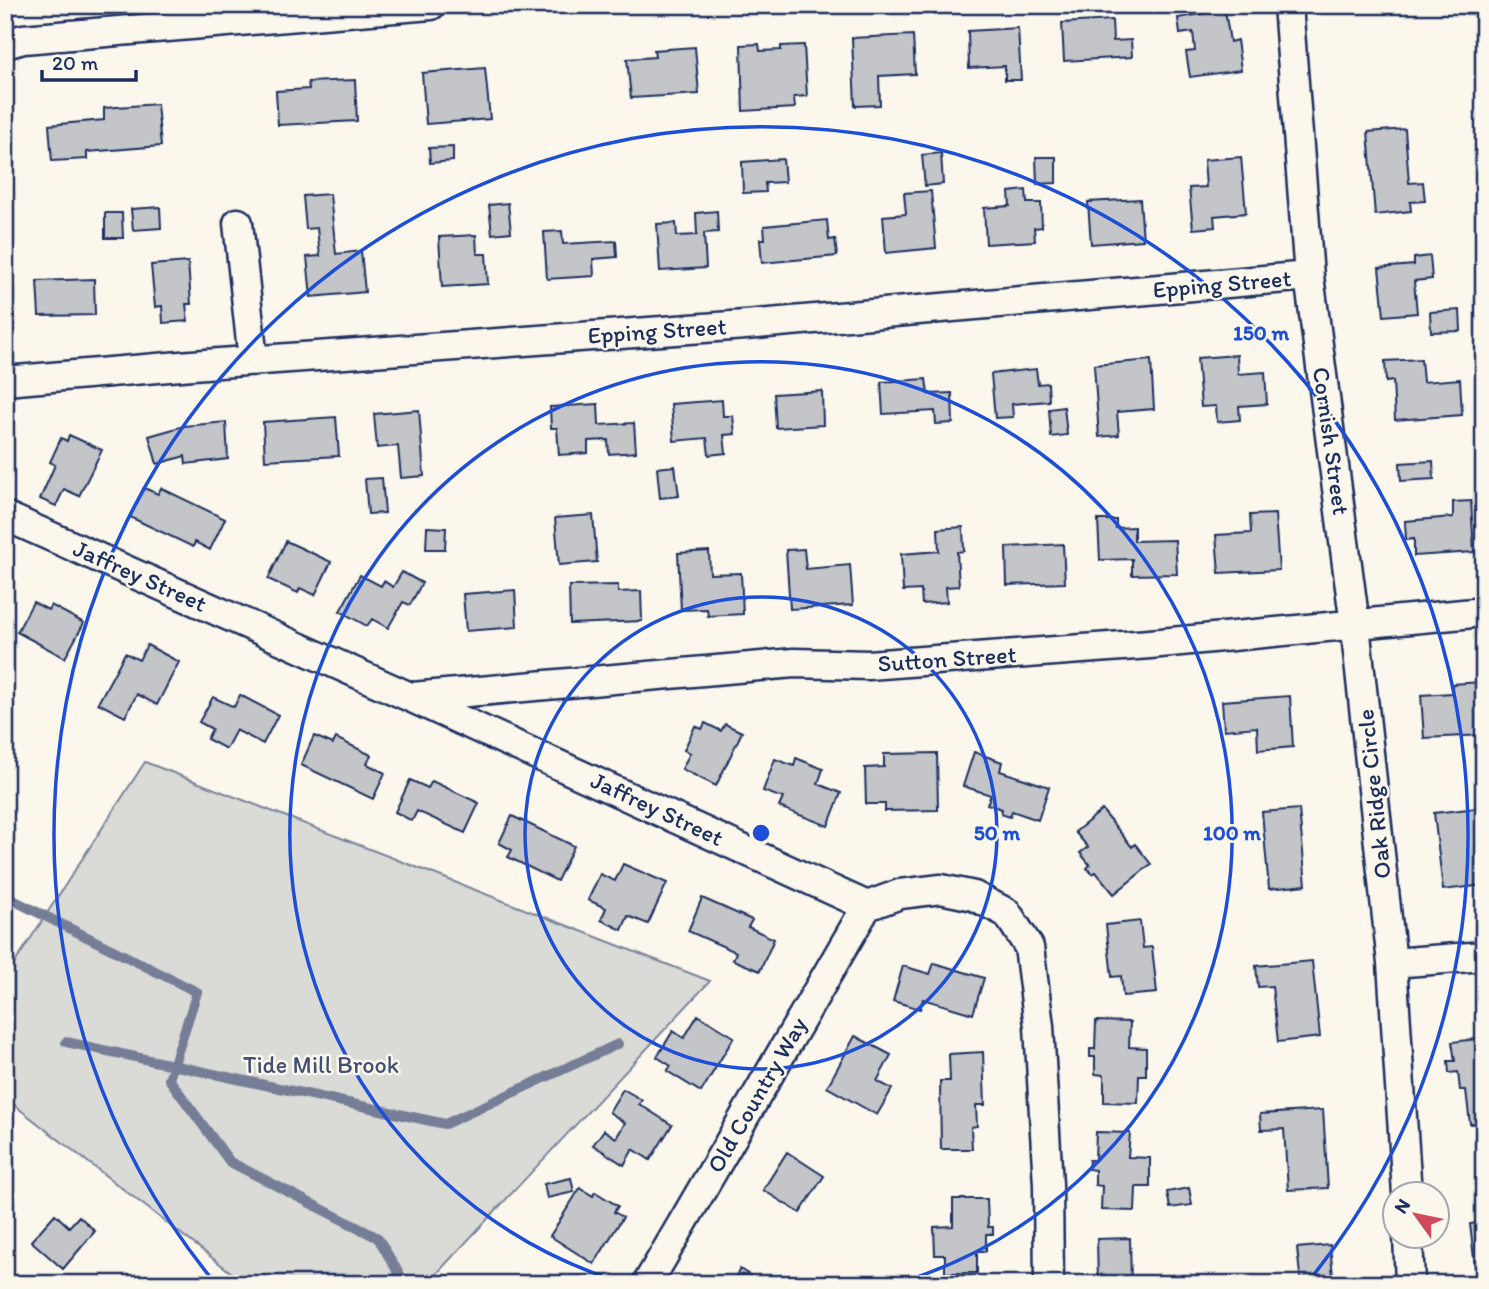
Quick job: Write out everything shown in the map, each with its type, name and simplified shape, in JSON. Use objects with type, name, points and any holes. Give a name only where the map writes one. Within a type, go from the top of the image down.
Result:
[{"type":"street","points":[[5,44],[23,39],[431,5]]},
{"type":"street","name":"Cornish Street","points":[[1288,5],[1309,276],[1355,625]]},
{"type":"street","points":[[238,223],[253,360]]},
{"type":"street","name":"Epping Street","points":[[5,381],[253,360],[745,325],[1309,276]]},
{"type":"street","name":"Jaffrey Street","points":[[5,516],[867,906]]},
{"type":"street","name":"Sutton Street","points":[[410,697],[794,663],[868,665],[1150,644],[1484,612]]},
{"type":"street","name":"Oak Ridge Circle","points":[[1355,625],[1392,963],[1406,1180]]},
{"type":"street","points":[[867,906],[900,894],[941,888],[974,896],[1007,912],[1029,947],[1040,1040],[1048,1185],[1049,1284]]},
{"type":"street","name":"Old Country Way","points":[[647,1284],[867,906]]},
{"type":"street","points":[[1392,963],[1484,956]]},
{"type":"street","points":[[1409,1250],[1410,1284]]},
{"type":"green space","name":"Tide Mill Brook","points":[[145,762],[710,981],[427,1284],[246,1284],[5,1098],[5,978]]},
{"type":"building","points":[[1225,10],[1230,42],[1237,40],[1241,70],[1190,77],[1186,52],[1195,51],[1193,32],[1180,34],[1178,18]]},
{"type":"building","points":[[1112,20],[1113,41],[1131,40],[1132,57],[1064,61],[1062,23]]},
{"type":"building","points":[[1018,28],[1021,80],[1005,80],[1005,66],[969,68],[968,31]]},
{"type":"building","points":[[913,35],[915,74],[879,76],[880,105],[855,106],[852,38]]},
{"type":"building","points":[[759,44],[760,51],[781,50],[781,46],[804,45],[807,96],[794,97],[795,108],[743,111],[741,45]]},
{"type":"building","points":[[695,47],[699,94],[631,98],[627,59],[655,57],[654,50]]},
{"type":"building","points":[[485,68],[490,119],[426,124],[422,73]]},
{"type":"building","points":[[355,80],[357,121],[278,125],[276,91],[309,89],[308,82]]},
{"type":"building","points":[[157,104],[161,146],[87,152],[87,159],[52,161],[49,125],[104,120],[104,108]]},
{"type":"building","points":[[1405,129],[1409,183],[1423,182],[1425,201],[1410,202],[1411,211],[1375,215],[1368,132]]},
{"type":"building","points":[[453,147],[453,161],[430,163],[429,148]]},
{"type":"building","points":[[941,153],[943,184],[925,186],[922,155]]},
{"type":"building","points":[[1036,157],[1056,157],[1056,183],[1037,184]]},
{"type":"building","points":[[1241,157],[1246,213],[1214,216],[1215,227],[1193,229],[1189,188],[1206,187],[1204,160]]},
{"type":"building","points":[[783,159],[785,182],[765,183],[766,192],[743,193],[742,162]]},
{"type":"building","points":[[1026,190],[1027,203],[1041,203],[1042,227],[1034,228],[1035,241],[986,244],[984,208],[1010,206],[1009,192]]},
{"type":"building","points":[[931,191],[936,248],[886,253],[883,216],[906,214],[904,193]]},
{"type":"building","points":[[330,194],[336,254],[361,251],[365,292],[311,297],[307,257],[320,256],[317,228],[306,229],[303,196]]},
{"type":"building","points":[[1140,199],[1143,240],[1091,244],[1088,202]]},
{"type":"building","points":[[508,203],[511,232],[492,234],[489,205]]},
{"type":"building","points":[[160,207],[161,228],[133,230],[131,209]]},
{"type":"building","points":[[717,211],[718,232],[704,233],[706,268],[660,271],[657,224],[676,223],[677,236],[697,235],[696,213]]},
{"type":"building","points":[[105,213],[122,213],[123,238],[105,238]]},
{"type":"building","points":[[827,220],[829,240],[835,239],[837,256],[762,263],[760,239],[765,239],[764,226]]},
{"type":"building","points":[[562,231],[563,244],[616,241],[617,257],[593,259],[594,276],[547,279],[544,232]]},
{"type":"building","points":[[476,235],[477,254],[486,254],[488,284],[442,287],[439,237]]},
{"type":"building","points":[[1430,256],[1432,279],[1414,281],[1417,313],[1384,316],[1379,268],[1414,265],[1414,258]]},
{"type":"building","points":[[188,262],[191,304],[186,304],[188,321],[163,323],[162,306],[155,307],[151,265]]},
{"type":"building","points":[[94,279],[95,315],[39,316],[37,281]]},
{"type":"building","points":[[1460,310],[1461,331],[1431,332],[1430,312]]},
{"type":"building","points":[[1237,355],[1238,374],[1265,372],[1267,404],[1239,406],[1240,420],[1217,422],[1216,406],[1201,407],[1197,358]]},
{"type":"building","points":[[1421,359],[1423,382],[1460,379],[1462,415],[1395,420],[1393,381],[1386,382],[1385,361]]},
{"type":"building","points":[[1151,360],[1154,409],[1117,412],[1119,435],[1099,437],[1094,365]]},
{"type":"building","points":[[1036,369],[1038,384],[1048,383],[1049,401],[1012,404],[1013,417],[995,418],[991,374]]},
{"type":"building","points":[[926,379],[928,394],[952,393],[953,423],[936,424],[935,411],[883,414],[881,382]]},
{"type":"building","points":[[822,391],[823,425],[776,428],[774,394]]},
{"type":"building","points":[[722,400],[723,416],[733,416],[735,434],[724,435],[726,453],[709,455],[707,438],[674,441],[671,404]]},
{"type":"building","points":[[598,404],[599,425],[634,423],[636,452],[609,454],[608,440],[588,441],[588,453],[559,455],[557,428],[551,428],[550,407]]},
{"type":"building","points":[[1064,407],[1067,435],[1051,437],[1049,409]]},
{"type":"building","points":[[419,410],[424,476],[401,478],[398,446],[377,448],[374,414]]},
{"type":"building","points":[[336,417],[339,456],[265,460],[263,422]]},
{"type":"building","points":[[226,422],[228,459],[186,464],[185,456],[157,464],[149,436],[184,426]]},
{"type":"building","points":[[69,435],[102,450],[79,496],[64,489],[56,506],[40,499],[55,465],[50,462],[61,438],[67,441]]},
{"type":"building","points":[[1433,461],[1434,479],[1401,481],[1400,463]]},
{"type":"building","points":[[675,466],[679,496],[660,498],[657,468]]},
{"type":"building","points":[[382,478],[385,513],[368,514],[365,479]]},
{"type":"building","points":[[144,488],[158,494],[161,488],[225,519],[210,550],[195,542],[193,547],[130,517]]},
{"type":"building","points":[[1471,501],[1474,552],[1414,556],[1414,539],[1406,540],[1405,521],[1453,517],[1453,502]]},
{"type":"building","points":[[1275,514],[1279,570],[1219,573],[1216,535],[1251,533],[1250,515]]},
{"type":"building","points":[[593,515],[597,562],[559,565],[555,518]]},
{"type":"building","points":[[1098,520],[1116,520],[1116,528],[1134,527],[1134,541],[1175,540],[1177,574],[1132,575],[1132,559],[1100,560]]},
{"type":"building","points":[[427,527],[446,528],[445,549],[426,549]]},
{"type":"building","points":[[963,527],[964,551],[957,552],[959,586],[946,587],[947,602],[922,604],[921,590],[903,591],[901,554],[939,551],[938,529]]},
{"type":"building","points":[[286,541],[331,562],[315,595],[300,588],[298,593],[268,579]]},
{"type":"building","points":[[1063,544],[1065,583],[1007,585],[1006,547]]},
{"type":"building","points":[[804,549],[806,569],[850,565],[853,605],[790,609],[786,550]]},
{"type":"building","points":[[709,551],[710,574],[741,573],[743,614],[708,616],[707,609],[681,610],[678,553]]},
{"type":"building","points":[[402,572],[422,583],[410,605],[403,602],[388,628],[372,619],[367,626],[340,611],[360,575],[381,586],[384,581],[393,587]]},
{"type":"building","points":[[618,585],[618,592],[641,591],[642,621],[570,624],[569,586]]},
{"type":"building","points":[[515,590],[517,627],[466,631],[463,594]]},
{"type":"building","points":[[33,602],[48,610],[51,605],[84,623],[65,658],[17,632]]},
{"type":"building","points":[[147,645],[179,662],[157,705],[137,694],[125,717],[98,703],[125,653],[139,660]]},
{"type":"building","points":[[1481,682],[1484,735],[1424,738],[1421,695],[1452,693],[1452,684]]},
{"type":"building","points":[[240,695],[278,715],[263,744],[236,730],[226,749],[207,739],[212,729],[199,722],[213,697],[234,707]]},
{"type":"building","points":[[1290,696],[1293,747],[1258,750],[1257,727],[1224,730],[1222,701]]},
{"type":"building","points":[[705,723],[721,731],[725,724],[742,732],[716,786],[682,769],[690,753],[684,750],[695,726],[702,729]]},
{"type":"building","points":[[314,736],[333,744],[336,738],[371,755],[367,764],[385,773],[373,799],[301,765]]},
{"type":"building","points":[[974,752],[1002,762],[1000,771],[1049,787],[1038,820],[1012,811],[1010,817],[1001,814],[1002,809],[987,804],[991,795],[963,786]]},
{"type":"building","points":[[937,753],[938,810],[885,811],[885,804],[866,804],[865,768],[884,767],[884,754]]},
{"type":"building","points":[[796,758],[823,769],[818,784],[841,793],[828,826],[779,807],[783,798],[763,791],[775,759],[794,766]]},
{"type":"building","points":[[410,780],[428,788],[432,781],[479,803],[465,833],[417,811],[412,821],[395,812]]},
{"type":"building","points":[[1477,808],[1484,850],[1484,885],[1443,890],[1434,813]]},
{"type":"building","points":[[1299,809],[1306,885],[1269,889],[1262,812]]},
{"type":"building","points":[[1102,810],[1132,847],[1135,844],[1151,864],[1114,894],[1096,872],[1092,874],[1087,868],[1090,865],[1080,853],[1088,847],[1075,832]]},
{"type":"building","points":[[512,816],[574,846],[557,881],[508,857],[512,850],[499,843]]},
{"type":"building","points":[[623,864],[667,883],[648,924],[628,916],[622,930],[601,920],[606,908],[588,900],[600,874],[615,881]]},
{"type":"building","points":[[702,898],[752,920],[748,927],[774,939],[760,971],[733,960],[736,952],[688,931]]},
{"type":"building","points":[[1140,921],[1143,948],[1152,947],[1157,993],[1123,996],[1121,976],[1112,977],[1106,925]]},
{"type":"building","points":[[1312,961],[1320,1037],[1278,1042],[1272,986],[1258,987],[1256,966]]},
{"type":"building","points":[[934,963],[984,978],[973,1014],[923,999],[920,1009],[893,1001],[903,966],[930,974]]},
{"type":"building","points":[[698,1015],[734,1037],[701,1092],[667,1071],[671,1066],[657,1057],[673,1031],[684,1038]]},
{"type":"building","points":[[1096,1021],[1130,1022],[1129,1047],[1146,1048],[1146,1075],[1139,1075],[1138,1103],[1104,1102],[1104,1075],[1095,1074],[1095,1057],[1090,1057],[1090,1049],[1095,1049]]},
{"type":"building","points":[[855,1036],[891,1055],[877,1081],[892,1089],[877,1115],[827,1087]]},
{"type":"building","points":[[1484,1038],[1484,1123],[1470,1124],[1466,1090],[1460,1090],[1458,1072],[1449,1073],[1448,1061],[1455,1061],[1452,1042]]},
{"type":"building","points":[[983,1052],[985,1105],[976,1105],[977,1126],[971,1127],[972,1149],[941,1149],[940,1081],[950,1081],[949,1054]]},
{"type":"building","points":[[623,1089],[642,1100],[639,1104],[672,1125],[650,1160],[633,1149],[624,1165],[593,1145],[604,1130],[616,1138],[625,1123],[609,1112]]},
{"type":"building","points":[[1323,1110],[1328,1188],[1288,1190],[1284,1129],[1261,1130],[1260,1114]]},
{"type":"building","points":[[1096,1132],[1130,1133],[1128,1157],[1150,1158],[1150,1187],[1136,1187],[1135,1211],[1101,1210],[1102,1186],[1095,1185],[1095,1170],[1088,1169],[1089,1160],[1095,1160]]},
{"type":"building","points":[[787,1152],[824,1176],[800,1213],[763,1190]]},
{"type":"building","points":[[571,1178],[574,1192],[547,1198],[544,1184]]},
{"type":"building","points":[[580,1188],[593,1196],[595,1192],[618,1206],[614,1212],[623,1217],[594,1264],[550,1236]]},
{"type":"building","points":[[1189,1188],[1192,1205],[1170,1208],[1167,1192]]},
{"type":"building","points":[[953,1199],[987,1199],[988,1227],[993,1227],[993,1234],[986,1234],[986,1251],[977,1251],[977,1273],[945,1273],[945,1255],[935,1255],[934,1227],[953,1226]]},
{"type":"building","points":[[55,1214],[69,1227],[79,1216],[95,1231],[63,1269],[31,1241]]},
{"type":"building","points":[[1484,1222],[1484,1284],[1477,1284],[1470,1224]]},
{"type":"building","points":[[1130,1238],[1131,1284],[1098,1284],[1097,1239]]},
{"type":"building","points":[[1330,1245],[1333,1276],[1339,1276],[1339,1284],[1301,1284],[1297,1248]]},
{"type":"building","points":[[740,1269],[763,1284],[731,1284]]},
{"type":"waterway","points":[[5,896],[197,992],[169,1079],[230,1162],[378,1238],[405,1284]]},
{"type":"waterway","name":"Tide Mill Brook","points":[[66,1042],[445,1124],[618,1044]]}]
